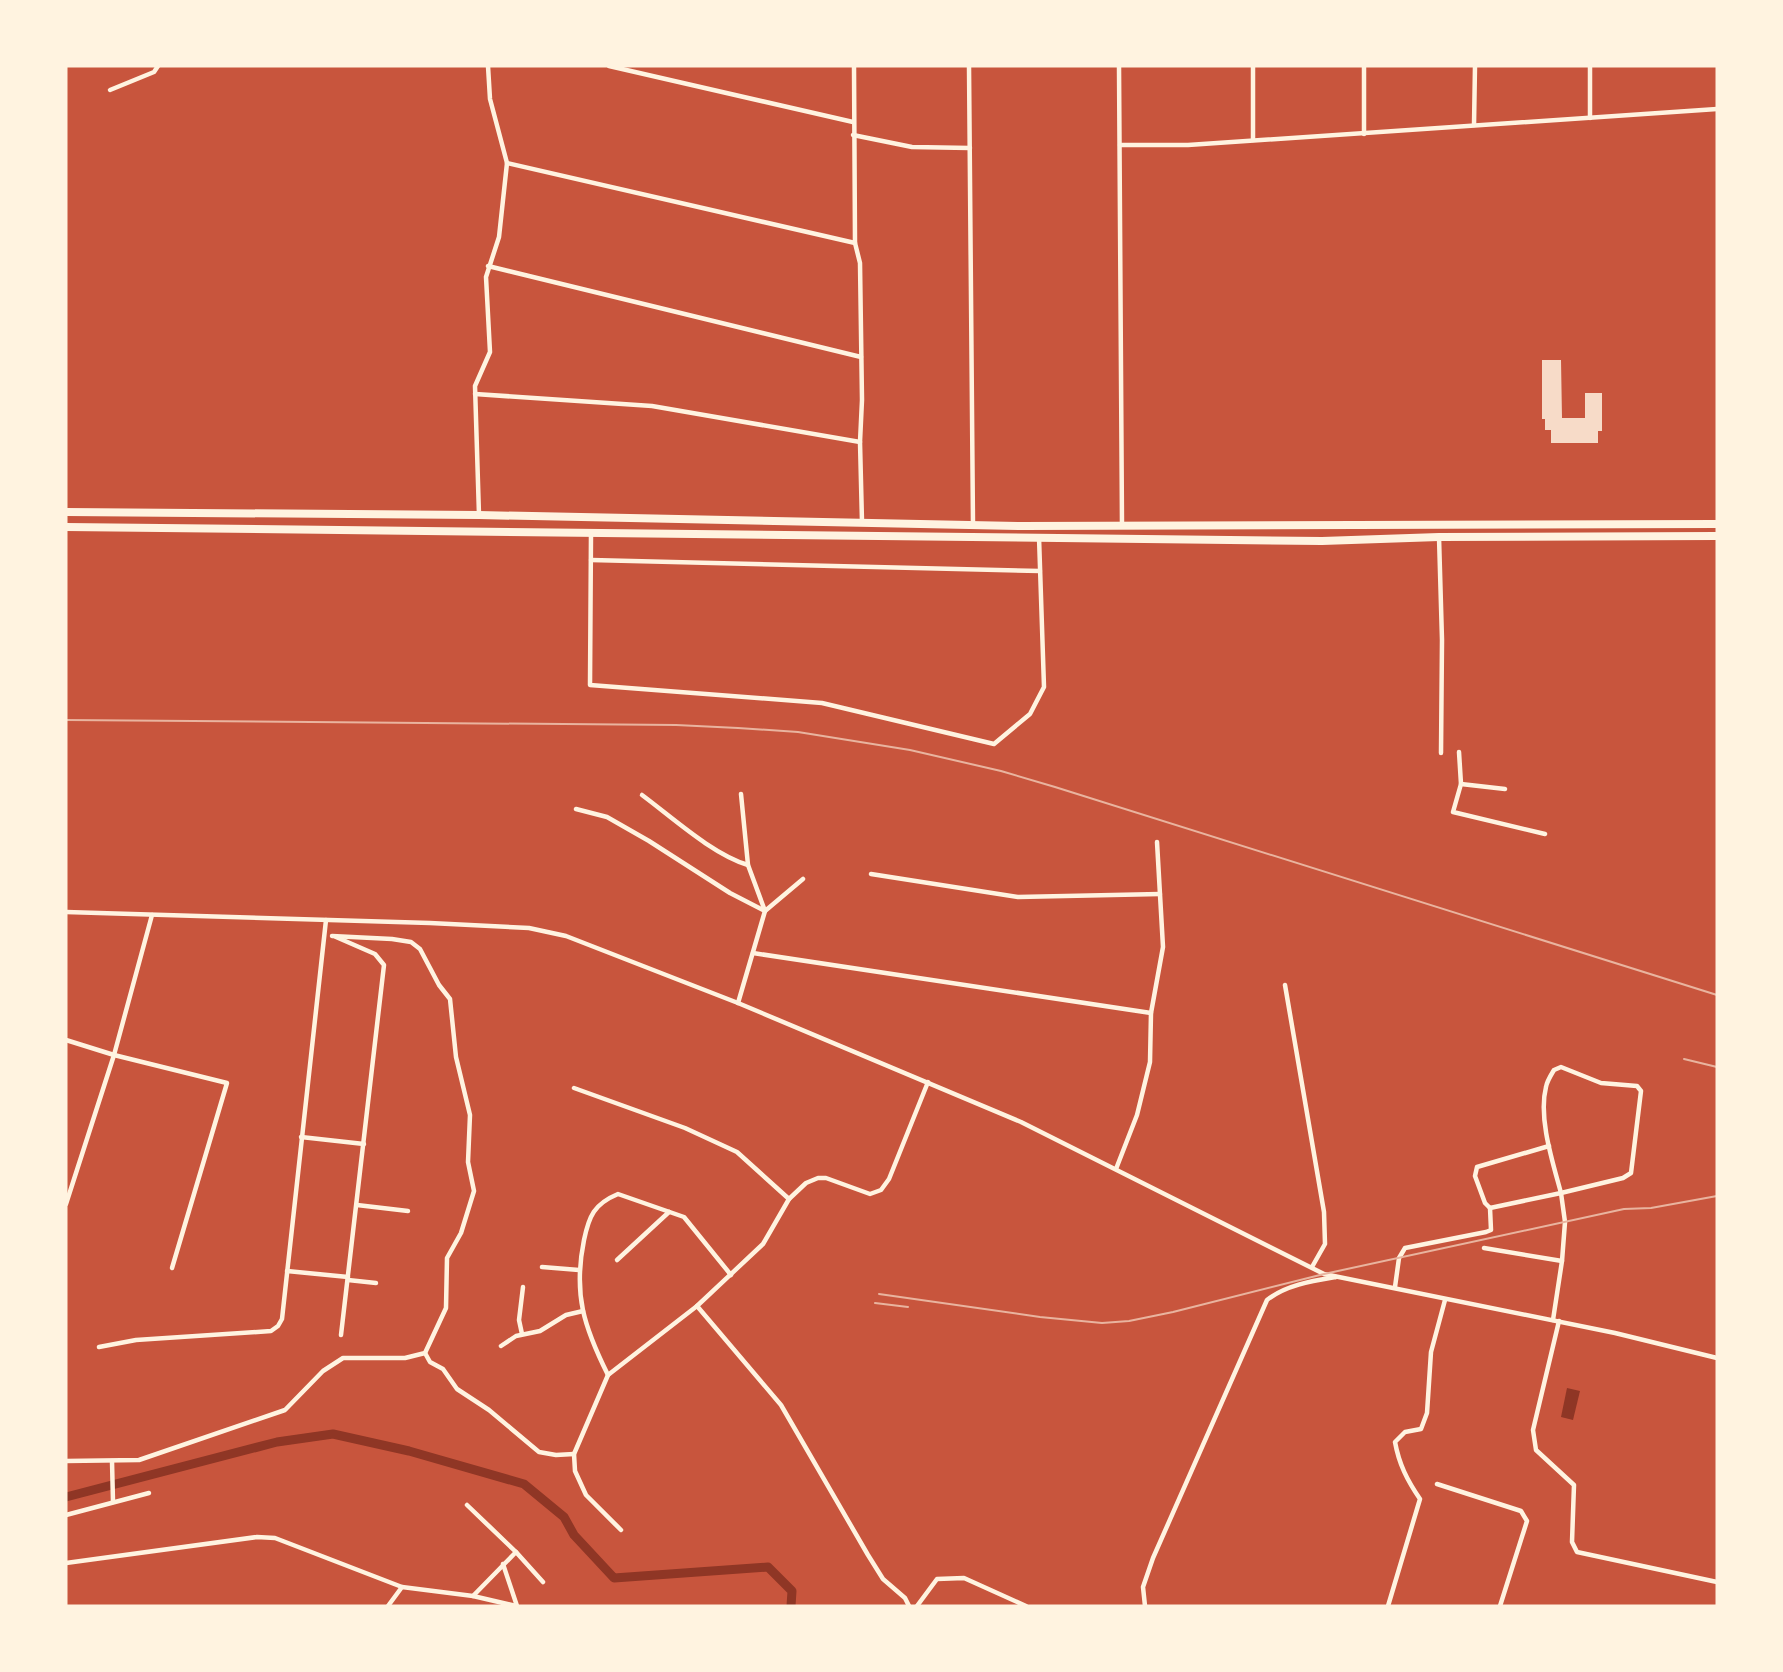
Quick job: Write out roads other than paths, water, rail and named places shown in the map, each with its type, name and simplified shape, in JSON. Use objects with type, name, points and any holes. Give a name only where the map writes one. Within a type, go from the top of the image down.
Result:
[{"type":"main road","points":[[66,512],[479,515],[973,525],[1717,524]]},
{"type":"main road","points":[[908,524],[909,536]]},
{"type":"main road","points":[[66,527],[1322,541],[1439,537],[1717,536]]},
{"type":"street","points":[[110,90],[154,72],[158,66]]},
{"type":"street","points":[[479,515],[475,394],[476,382],[490,352],[486,277],[499,237],[507,163],[490,99],[488,66]]},
{"type":"street","points":[[609,66],[853,122]]},
{"type":"street","points":[[854,66],[855,243],[860,263],[862,522]]},
{"type":"street","points":[[969,66],[973,525]]},
{"type":"street","points":[[1119,66],[1122,526]]},
{"type":"street","points":[[1252,140],[1253,66]]},
{"type":"street","points":[[1364,66],[1364,134]]},
{"type":"street","points":[[1474,125],[1475,66]]},
{"type":"street","points":[[1590,66],[1590,118]]},
{"type":"street","points":[[1120,145],[1188,146],[1717,109]]},
{"type":"street","points":[[853,135],[912,147],[970,148]]},
{"type":"street","points":[[507,163],[855,243]]},
{"type":"street","points":[[488,266],[861,357]]},
{"type":"street","points":[[475,394],[652,406],[860,442]]},
{"type":"street","points":[[591,533],[590,685],[822,703],[994,744],[1030,714],[1044,687],[1039,537]]},
{"type":"street","points":[[1439,537],[1442,640],[1441,753]]},
{"type":"street","points":[[591,560],[1040,571]]},
{"type":"street","points":[[1459,752],[1461,784],[1453,812],[1545,834]]},
{"type":"street","points":[[1461,784],[1505,789]]},
{"type":"street","points":[[741,794],[741,818],[748,865],[765,911]]},
{"type":"street","points":[[642,795],[713,848],[733,861],[748,865]]},
{"type":"street","points":[[576,808],[607,817],[649,841],[729,893],[765,911]]},
{"type":"street","points":[[1116,1169],[1137,1115],[1150,1062],[1151,1013],[1163,947],[1157,842]]},
{"type":"street","points":[[871,874],[1018,897],[1160,894]]},
{"type":"street","points":[[738,1003],[765,911],[803,879]]},
{"type":"street","points":[[66,912],[453,924],[529,928],[548,932],[584,942],[738,1003],[1021,1122],[1324,1274],[1556,1321],[1717,1358]]},
{"type":"street","points":[[66,1204],[114,1055],[152,915]]},
{"type":"street","points":[[99,1347],[136,1340],[271,1331],[282,1319],[326,920]]},
{"type":"street","points":[[325,936],[411,942],[420,949],[439,985],[450,999],[456,1057],[470,1115],[468,1162],[474,1191],[461,1233],[447,1258],[446,1308],[426,1353],[430,1362],[442,1369],[457,1389],[489,1410],[539,1452],[556,1455],[574,1454]]},
{"type":"street","points":[[332,936],[375,954],[384,965],[341,1335]]},
{"type":"street","points":[[753,953],[1151,1013]]},
{"type":"street","points":[[1285,985],[1324,1212],[1325,1244],[1312,1267]]},
{"type":"street","points":[[66,1040],[114,1055],[227,1083],[172,1268]]},
{"type":"street","points":[[1491,1208],[1561,1193],[1623,1178],[1631,1173],[1641,1091],[1637,1086],[1601,1083],[1561,1067],[1554,1070],[1545,1088],[1549,1146],[1561,1193],[1565,1222],[1556,1321],[1533,1430],[1536,1450],[1574,1485],[1572,1542],[1577,1552],[1717,1582]]},
{"type":"street","points":[[621,1530],[586,1494],[575,1471],[574,1454],[608,1375],[697,1306],[764,1244],[789,1199],[806,1183],[818,1178],[830,1179],[865,1193],[881,1190],[889,1179],[928,1082]]},
{"type":"street","points":[[574,1088],[685,1128],[737,1152],[789,1199]]},
{"type":"street","points":[[301,1137],[364,1144]]},
{"type":"street","points":[[1491,1208],[1485,1203],[1474,1176],[1477,1167],[1549,1146]]},
{"type":"street","points":[[608,1375],[595,1349],[583,1311],[579,1281],[588,1220],[602,1201],[618,1194],[684,1217],[731,1275]]},
{"type":"street","points":[[357,1205],[408,1211]]},
{"type":"street","points":[[1395,1287],[1399,1258],[1405,1248],[1491,1230],[1491,1208]]},
{"type":"street","points":[[617,1260],[669,1212]]},
{"type":"street","points":[[1484,1248],[1562,1262]]},
{"type":"street","points":[[542,1267],[579,1270]]},
{"type":"street","points":[[287,1271],[376,1283]]},
{"type":"street","points":[[1145,1606],[1143,1587],[1153,1558],[1267,1300],[1278,1292],[1312,1281],[1339,1277]]},
{"type":"street","points":[[522,1334],[519,1320],[523,1287]]},
{"type":"street","points":[[1388,1606],[1420,1499],[1405,1478],[1395,1442],[1405,1432],[1421,1429],[1427,1413],[1431,1352],[1445,1300]]},
{"type":"street","points":[[697,1306],[781,1405],[883,1579],[905,1598],[909,1606]]},
{"type":"street","points":[[501,1346],[522,1334],[528,1335],[540,1331],[566,1315],[583,1311]]},
{"type":"street","points":[[66,1461],[139,1460],[285,1410],[322,1371],[343,1358],[405,1358],[426,1353]]},
{"type":"street","points":[[112,1461],[113,1502]]},
{"type":"street","points":[[1437,1484],[1521,1511],[1527,1521],[1500,1606]]},
{"type":"street","points":[[66,1515],[149,1493]]},
{"type":"street","points":[[467,1505],[516,1552],[543,1582]]},
{"type":"street","points":[[66,1563],[257,1537],[275,1538],[402,1587],[473,1596],[517,1606]]},
{"type":"street","points":[[473,1596],[516,1552]]},
{"type":"street","points":[[503,1564],[517,1606]]},
{"type":"street","points":[[917,1606],[937,1579],[964,1578],[1026,1606]]},
{"type":"street","points":[[388,1606],[402,1587]]},
{"type":"waterway","points":[[66,1497],[277,1442],[333,1434],[409,1451],[524,1484],[564,1517],[574,1535],[614,1578],[768,1567],[792,1591],[791,1606]]},
{"type":"railway","points":[[66,720],[676,725],[798,732],[910,750],[1001,771],[1055,787],[1717,995]]},
{"type":"railway","points":[[1684,1059],[1717,1067]]},
{"type":"railway","points":[[879,1294],[1040,1317],[1102,1323],[1129,1321],[1324,1274],[1624,1209],[1651,1208],[1717,1196]]},
{"type":"railway","points":[[875,1303],[908,1307]]}]
